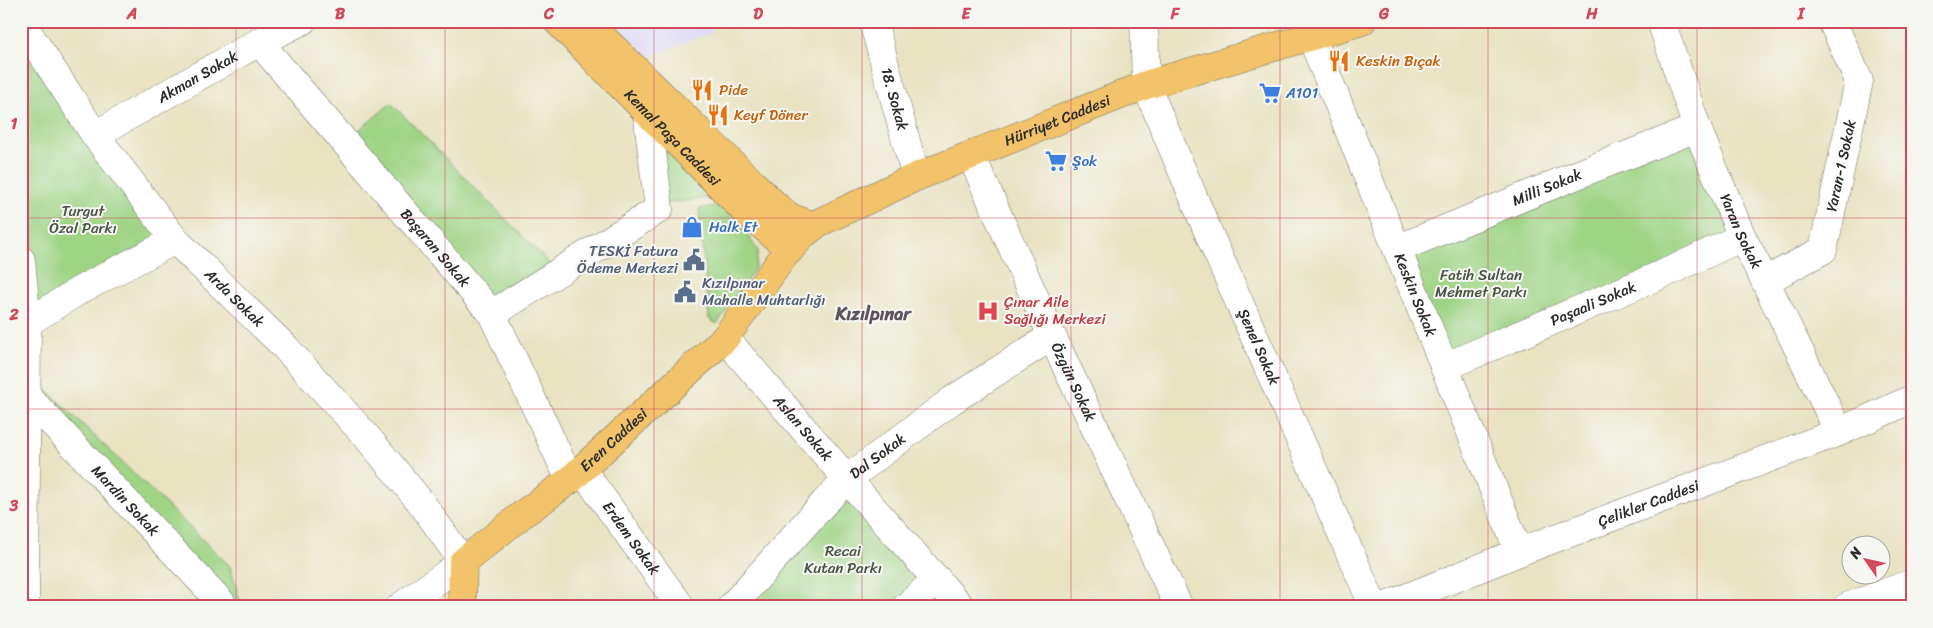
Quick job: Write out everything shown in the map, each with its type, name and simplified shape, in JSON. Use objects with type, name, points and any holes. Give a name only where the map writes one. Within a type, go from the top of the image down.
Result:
[{"type":"main road","name":"Kemal Paşa Caddesi","points":[[557,21],[741,206],[783,258]]},
{"type":"main road","name":"Kemal Paşa Caddesi","points":[[586,21],[776,206],[790,217],[814,226]]},
{"type":"main road","name":"Hürriyet Caddesi","points":[[783,258],[804,234],[814,226],[916,177],[1146,85],[1362,21]]},
{"type":"main road","name":"Eren Caddesi","points":[[463,562],[576,475],[725,338],[783,258]]},
{"type":"main road","points":[[462,607],[463,562]]},
{"type":"street","name":"Akman Sokak","points":[[95,135],[260,42],[302,21]]},
{"type":"street","name":"18. Sokak","points":[[872,21],[916,177]]},
{"type":"street","points":[[1144,21],[1146,85]]},
{"type":"street","name":"Yaran Sokak","points":[[1661,21],[1697,128],[1742,237],[1839,432]]},
{"type":"street","name":"Yaran-1 Sokak","points":[[1765,281],[1823,250],[1860,81],[1832,21]]},
{"type":"street","name":"Arda Sokak","points":[[21,22],[95,135],[175,240],[284,346],[366,437],[423,505],[463,562]]},
{"type":"street","name":"Keskin Sokak","points":[[1311,36],[1519,552]]},
{"type":"street","name":"Başaran Sokak","points":[[260,42],[492,314],[576,475]]},
{"type":"street","name":"Şenel Sokak","points":[[1146,85],[1197,207],[1374,607]]},
{"type":"street","points":[[492,314],[659,209],[647,111]]},
{"type":"street","name":"Milli Sokak","points":[[1397,249],[1697,128]]},
{"type":"street","name":"Özgün Sokak","points":[[971,155],[1052,336],[1179,607]]},
{"type":"street","name":"Paşaali Sokak","points":[[1444,367],[1672,270],[1742,237]]},
{"type":"street","points":[[24,323],[80,290],[175,240]]},
{"type":"street","points":[[21,260],[26,396],[25,607]]},
{"type":"street","name":"Dal Sokak","points":[[732,607],[847,479],[951,401],[1052,336]]},
{"type":"street","name":"Aslan Sokak","points":[[725,338],[961,607]]},
{"type":"street","name":"Mardin Sokak","points":[[26,396],[222,602],[222,607]]},
{"type":"street","name":"Çelikler Caddesi","points":[[1384,607],[1519,552],[1839,432],[1912,399]]},
{"type":"street","name":"Erdem Sokak","points":[[576,475],[681,607]]},
{"type":"street","points":[[400,607],[463,562]]},
{"type":"street","points":[[906,607],[937,579]]},
{"type":"street","points":[[1847,607],[1912,583]]},
{"type":"shaded area","points":[[614,21],[711,21],[712,32],[649,57]]},
{"type":"green space","name":"Turgut Özal Parkı","points":[[37,53],[166,237],[29,318],[21,140],[21,59]]},
{"type":"green space","points":[[391,103],[558,272],[492,314],[345,142]]},
{"type":"green space","points":[[648,121],[717,197],[659,204]]},
{"type":"green space","name":"Fatih Sultan Mehmet Parkı","points":[[1692,136],[1732,236],[1445,363],[1402,254]]},
{"type":"green space","points":[[721,205],[748,236],[758,251],[755,269],[717,324],[709,319],[699,209]]},
{"type":"green space","points":[[26,370],[230,566],[242,607],[222,607],[26,395]]},
{"type":"green space","name":"Recai Kutan Parkı","points":[[847,495],[925,581],[894,607],[739,607]]},
{"type":"place","name":"Keskin Bıçak","points":[[1339,61]]},
{"type":"place","name":"Pide","points":[[702,90]]},
{"type":"place","name":"A101","points":[[1270,93]]},
{"type":"place","name":"Keyf Döner","points":[[718,115]]},
{"type":"place","name":"Şok","points":[[1056,161]]},
{"type":"place","name":"Halk Et","points":[[692,227]]},
{"type":"place","name":"TESKİ Fatura Ödeme Merkezi","points":[[694,260]]},
{"type":"place","name":"Kızılpınar Mahalle Muhtarlığı","points":[[685,292]]},
{"type":"place","name":"Çınar Aile Sağlığı Merkezi","points":[[988,311]]},
{"type":"district","name":"Kızılpınar","points":[[873,314]]}]
